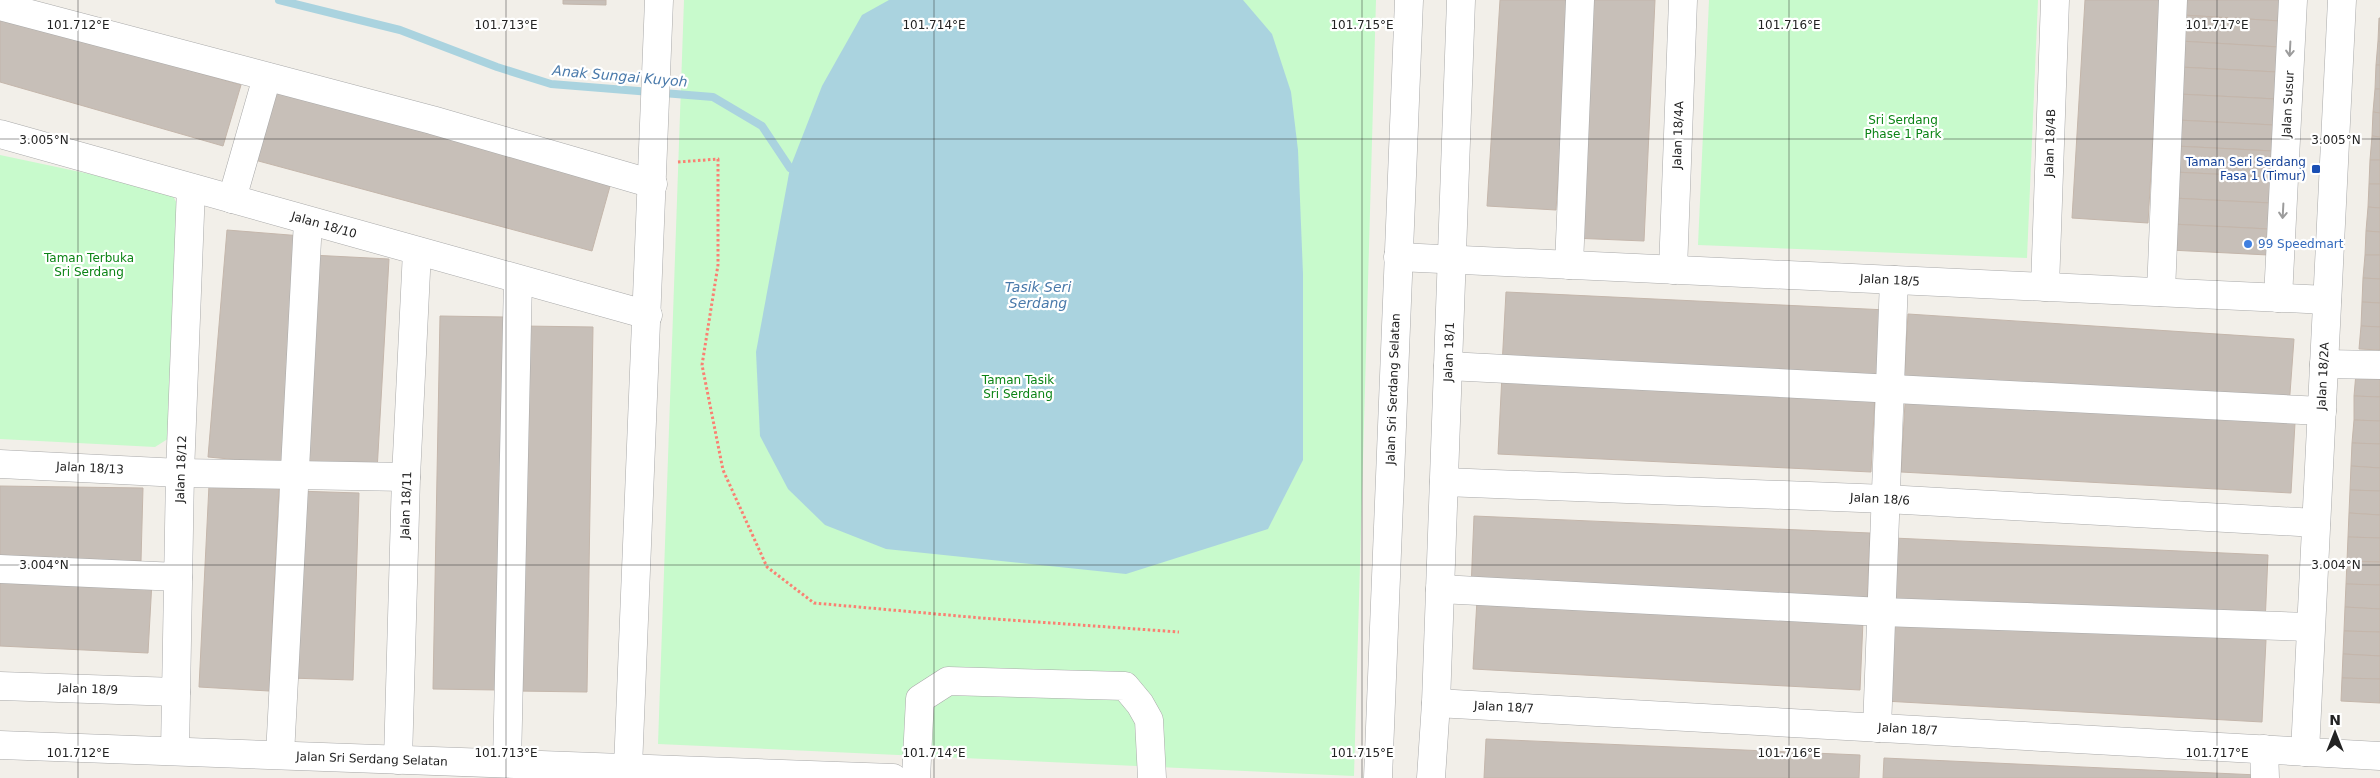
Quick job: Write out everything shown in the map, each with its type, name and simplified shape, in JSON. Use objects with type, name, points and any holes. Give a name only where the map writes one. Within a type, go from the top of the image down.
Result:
[{"type":"street","points":[[628,768],[648,315],[659,0]]},
{"type":"street","name":"Jalan Sri Serdang Selatan","points":[[1378,778],[1408,0]]},
{"type":"street","name":"Jalan 18/1","points":[[1431,778],[1436,703],[1461,0]]},
{"type":"street","points":[[1569,265],[1580,0]]},
{"type":"street","name":"Jalan 18/4A","points":[[1674,270],[1683,0]]},
{"type":"street","name":"Jalan 18/4B","points":[[2045,287],[2055,0]]},
{"type":"street","points":[[2161,292],[2174,0]]},
{"type":"street","name":"Jalan Susur","points":[[2278,298],[2293,0]]},
{"type":"street","name":"Jalan 18/2A","points":[[2305,752],[2342,0]]},
{"type":"street","points":[[0,6],[432,120],[654,164]]},
{"type":"street","points":[[232,199],[267,77]]},
{"type":"street","name":"Jalan 18/10","points":[[0,134],[648,315]]},
{"type":"street","name":"Jalan 18/12","points":[[176,751],[180,473],[191,188]]},
{"type":"street","points":[[280,755],[308,220]]},
{"type":"street","name":"Jalan 18/11","points":[[398,760],[406,477],[417,251]]},
{"type":"street","name":"Jalan 18/5","points":[[1398,257],[2327,300]]},
{"type":"street","points":[[507,764],[518,280]]},
{"type":"street","points":[[1877,728],[1894,280]]},
{"type":"street","points":[[2324,364],[2380,366]]},
{"type":"street","points":[[1448,366],[2322,411]]},
{"type":"street","name":"Jalan 18/13","points":[[0,464],[180,473],[406,477]]},
{"type":"street","name":"Jalan 18/6","points":[[1444,482],[1886,499],[2316,524]]},
{"type":"street","points":[[0,569],[178,577]]},
{"type":"street","points":[[1440,590],[1882,612],[2310,627]]},
{"type":"street","points":[[916,778],[920,699],[948,681],[1125,686],[1140,704],[1149,720],[1152,778]]},
{"type":"street","name":"Jalan 18/9","points":[[0,686],[176,692]]},
{"type":"street","name":"Jalan 18/7","points":[[1436,703],[2380,756]]},
{"type":"street","name":"Jalan Sri Serdang Selatan","points":[[0,745],[894,778]]},
{"type":"street","points":[[2264,749],[2265,778]]},
{"type":"path","points":[[654,164],[718,159],[718,265],[702,365],[723,470],[767,567],[814,604],[1179,632]]},
{"type":"green space","name":"Taman Tasik Sri Serdang","points":[[684,0],[1376,0],[1354,776],[658,744]]},
{"type":"green space","name":"Sri Serdang Phase 1 Park","points":[[1709,0],[2038,0],[2027,258],[1698,245]]},
{"type":"green space","name":"Taman Terbuka Sri Serdang","points":[[0,155],[170,191],[179,207],[174,435],[155,447],[0,439]]},
{"type":"water","name":"Tasik Seri Serdang","points":[[889,0],[1243,0],[1272,34],[1291,92],[1298,150],[1303,274],[1303,460],[1268,529],[1126,574],[886,549],[825,525],[788,489],[760,436],[756,352],[790,168],[822,86],[862,15]]},
{"type":"building","points":[[563,0],[606,0],[606,5],[563,4]]},
{"type":"building","points":[[1500,0],[1570,0],[1556,210],[1487,206]]},
{"type":"building","points":[[1583,0],[1655,0],[1644,241],[1572,238]]},
{"type":"building","points":[[2085,0],[2161,0],[2148,223],[2072,218]]},
{"type":"building","points":[[2183,0],[2281,0],[2280,21],[2182,15]]},
{"type":"building","points":[[2182,15],[2280,21],[2279,47],[2180,41]]},
{"type":"building","points":[[0,16],[241,85],[223,146],[0,82]]},
{"type":"building","points":[[2380,18],[2380,42],[2378,41]]},
{"type":"building","points":[[2180,41],[2279,47],[2277,72],[2179,67]]},
{"type":"building","points":[[2378,41],[2380,42],[2380,65],[2376,65]]},
{"type":"building","points":[[2376,65],[2380,65],[2380,89],[2375,89]]},
{"type":"building","points":[[2179,67],[2277,72],[2276,99],[2178,94]]},
{"type":"building","points":[[271,87],[612,179],[592,251],[251,159]]},
{"type":"building","points":[[2375,89],[2380,89],[2380,113],[2373,112]]},
{"type":"building","points":[[2178,94],[2276,99],[2274,125],[2177,120]]},
{"type":"building","points":[[2373,112],[2380,113],[2380,137],[2372,136]]},
{"type":"building","points":[[2177,120],[2274,125],[2273,151],[2175,146]]},
{"type":"building","points":[[2372,136],[2380,137],[2380,160],[2370,160]]},
{"type":"building","points":[[2175,146],[2273,151],[2272,177],[2174,172]]},
{"type":"building","points":[[2370,160],[2380,160],[2380,184],[2369,184]]},
{"type":"building","points":[[2174,172],[2272,177],[2271,203],[2172,198]]},
{"type":"building","points":[[2369,184],[2380,184],[2380,208],[2368,207]]},
{"type":"building","points":[[2172,198],[2271,203],[2269,229],[2171,224]]},
{"type":"building","points":[[2368,207],[2380,208],[2380,232],[2366,231]]},
{"type":"building","points":[[2171,224],[2269,229],[2268,255],[2170,250]]},
{"type":"building","points":[[227,230],[302,236],[283,464],[208,457]]},
{"type":"building","points":[[2366,231],[2380,232],[2380,255],[2365,255]]},
{"type":"building","points":[[311,255],[389,259],[377,471],[299,466]]},
{"type":"building","points":[[2365,255],[2380,255],[2380,279],[2363,278]]},
{"type":"building","points":[[2363,278],[2380,279],[2380,303],[2362,302]]},
{"type":"building","points":[[1506,292],[1887,310],[1883,384],[1502,366]]},
{"type":"building","points":[[2362,302],[2380,303],[2380,327],[2361,326]]},
{"type":"building","points":[[1908,314],[2294,339],[2289,407],[1904,382]]},
{"type":"building","points":[[440,316],[504,317],[497,690],[433,689]]},
{"type":"building","points":[[523,326],[593,327],[587,692],[517,691]]},
{"type":"building","points":[[2361,326],[2380,327],[2380,350],[2359,349]]},
{"type":"building","points":[[2356,373],[2380,374],[2380,397],[2354,396]]},
{"type":"building","points":[[1502,375],[1875,394],[1871,472],[1498,454]]},
{"type":"building","points":[[2354,396],[2380,397],[2380,421],[2354,420]]},
{"type":"building","points":[[1905,403],[2295,423],[2291,493],[1901,472]]},
{"type":"building","points":[[2354,420],[2380,421],[2380,444],[2352,443]]},
{"type":"building","points":[[2352,443],[2380,444],[2380,468],[2351,466]]},
{"type":"building","points":[[2351,466],[2380,468],[2380,491],[2350,490]]},
{"type":"building","points":[[209,485],[279,488],[269,691],[199,687]]},
{"type":"building","points":[[0,486],[143,488],[141,561],[0,559]]},
{"type":"building","points":[[2350,490],[2380,491],[2380,515],[2349,513]]},
{"type":"building","points":[[296,491],[359,493],[353,680],[289,678]]},
{"type":"building","points":[[2349,513],[2380,515],[2380,538],[2348,537]]},
{"type":"building","points":[[1474,516],[1870,533],[1867,606],[1471,589]]},
{"type":"building","points":[[2348,537],[2380,538],[2380,562],[2347,561]]},
{"type":"building","points":[[1893,538],[2268,555],[2265,624],[1890,607]]},
{"type":"building","points":[[2347,561],[2380,562],[2380,585],[2346,584]]},
{"type":"building","points":[[0,573],[152,581],[148,653],[0,646]]},
{"type":"building","points":[[2346,584],[2380,585],[2380,609],[2345,607]]},
{"type":"building","points":[[1477,600],[1863,621],[1860,690],[1473,669]]},
{"type":"building","points":[[2345,607],[2380,609],[2380,632],[2344,631]]},
{"type":"building","points":[[1889,619],[2266,640],[2262,722],[1884,701]]},
{"type":"building","points":[[2344,631],[2380,632],[2380,656],[2343,654]]},
{"type":"building","points":[[2343,654],[2380,656],[2380,679],[2342,678]]},
{"type":"building","points":[[2342,678],[2380,679],[2380,703],[2341,701]]},
{"type":"building","points":[[1486,739],[1860,755],[1859,778],[1484,778]]},
{"type":"building","points":[[1884,758],[2258,775],[2258,778],[1883,778]]},
{"type":"waterway","name":"Anak Sungai Kuyoh","points":[[279,0],[400,30],[497,67],[551,84],[713,97],[762,126],[790,168]]},
{"type":"place","name":"Taman Seri Serdang Fasa 1 (Timur)","points":[[2316,169]]},
{"type":"place","name":"99 Speedmart","points":[[2248,244]]}]
